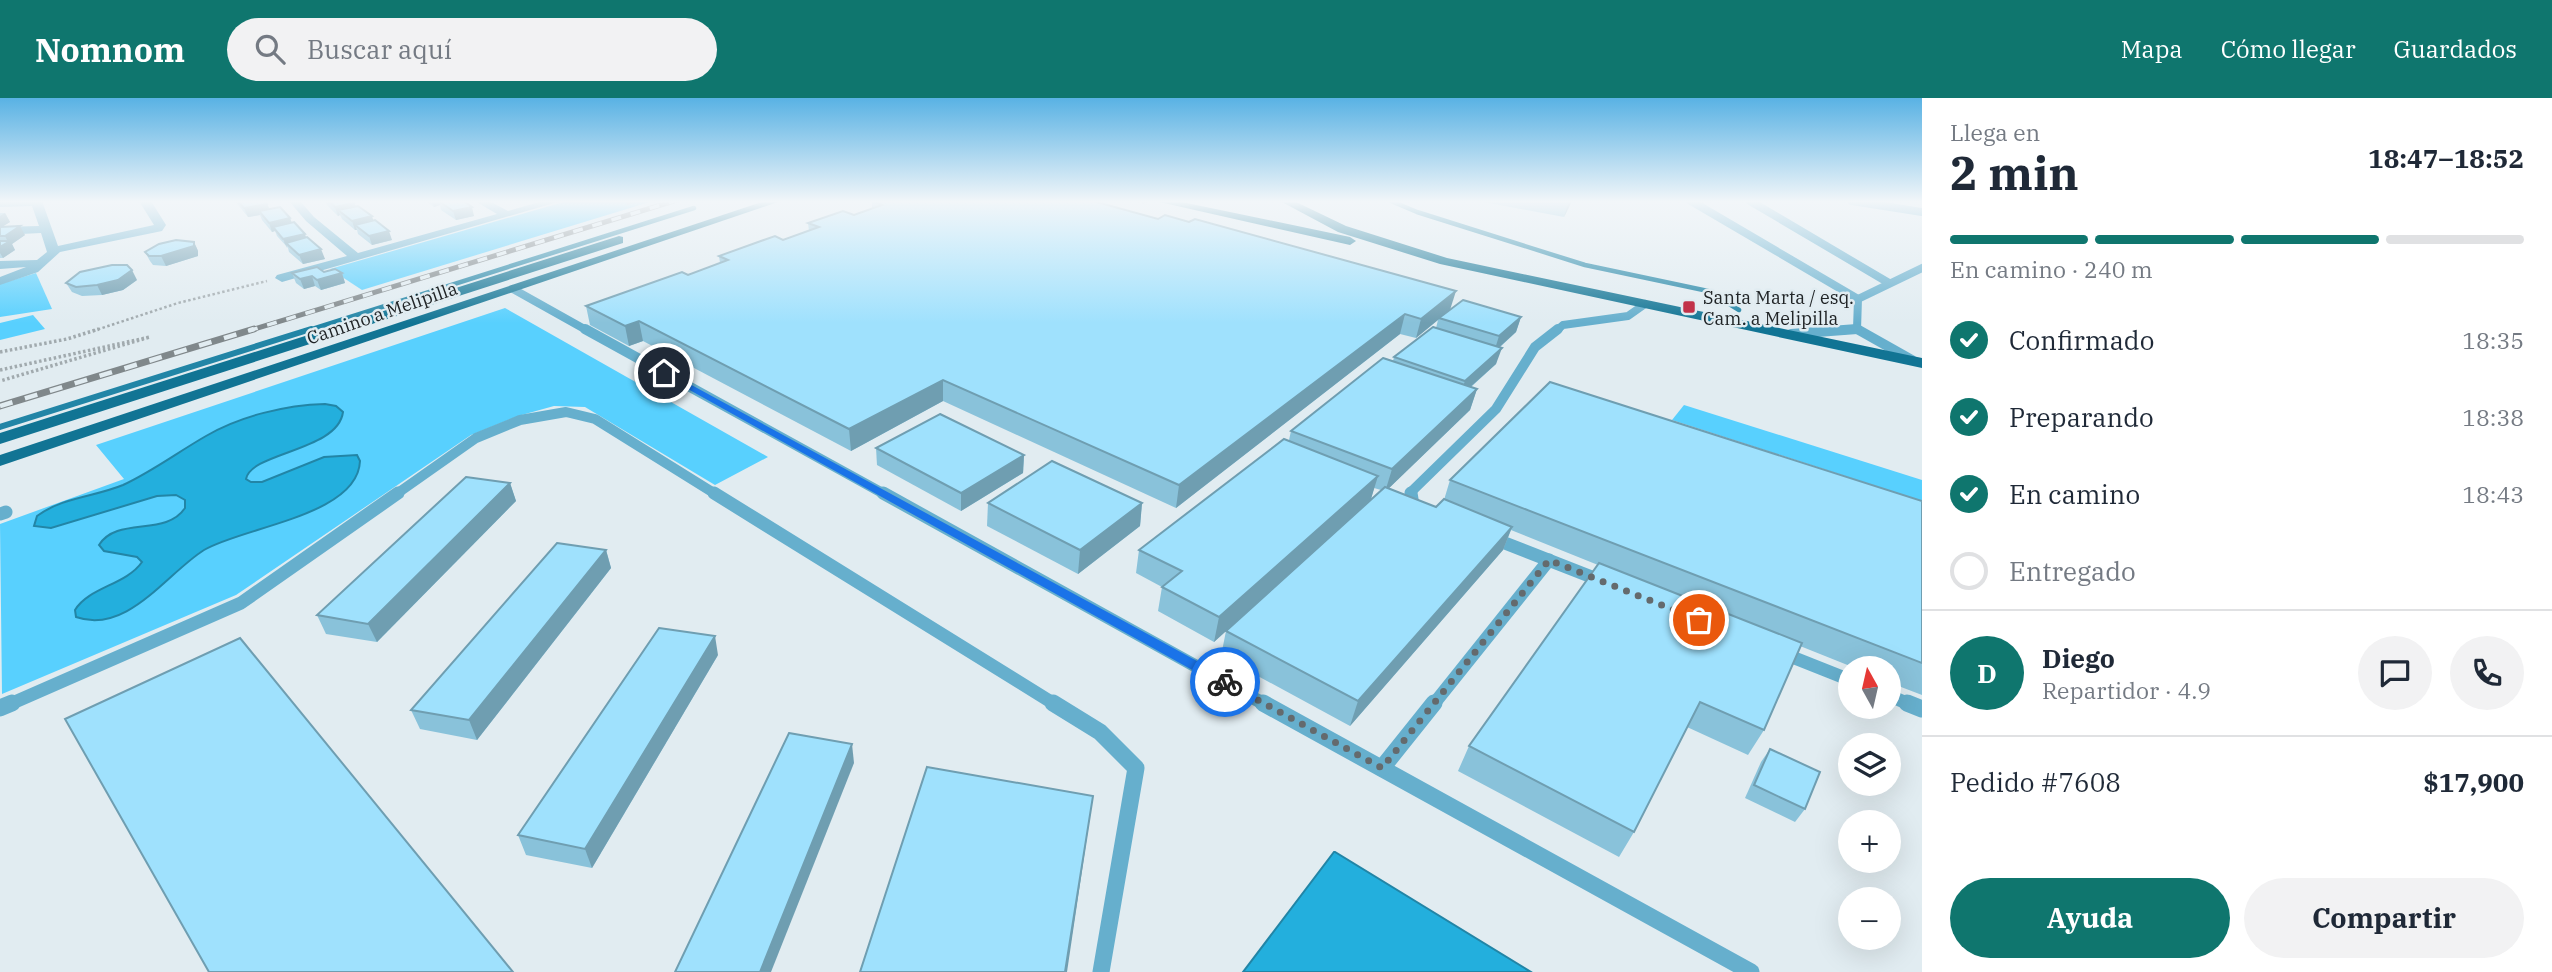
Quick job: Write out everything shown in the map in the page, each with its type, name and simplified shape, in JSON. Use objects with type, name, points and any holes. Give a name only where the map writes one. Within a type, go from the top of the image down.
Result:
[{"type":"main road","name":"Camino a Melipilla","points":[[0,439],[612,242]]},
{"type":"main road","name":"Camino a Melipilla","points":[[0,461],[654,242]]},
{"type":"main road","points":[[1353,242],[1919,363]]},
{"type":"main road","points":[[1383,242],[1444,261]]},
{"type":"street","points":[[0,281],[53,256],[51,242]]},
{"type":"street","points":[[54,250],[93,242]]},
{"type":"street","points":[[338,242],[356,257]]},
{"type":"street","points":[[282,278],[411,242]]},
{"type":"street","points":[[0,265],[45,262]]},
{"type":"lane","points":[[1761,242],[1858,299]]},
{"type":"lane","points":[[1819,242],[1889,283]]},
{"type":"lane","points":[[1858,299],[1922,268]]},
{"type":"lane","points":[[513,289],[1751,972]]},
{"type":"lane","points":[[1857,330],[1858,299]]},
{"type":"lane","points":[[1437,515],[1413,505],[1411,492],[1496,408],[1535,347],[1563,325],[1628,316],[1645,304]]},
{"type":"lane","points":[[1788,335],[1857,330],[1919,363]]},
{"type":"lane","points":[[0,708],[241,603],[476,438],[520,420],[566,412],[595,419],[1100,732],[1136,768],[1101,972]]},
{"type":"lane","points":[[1484,534],[1611,585]]},
{"type":"lane","points":[[1382,768],[1549,560]]},
{"type":"lane","points":[[1774,650],[1838,675]]},
{"type":"lane","points":[[1901,700],[1922,709]]},
{"type":"path","points":[[0,352],[88,333],[178,303],[282,278]]},
{"type":"path","points":[[0,370],[150,337],[0,381]]},
{"type":"shaded area","points":[[425,242],[520,242],[362,290],[330,269]]},
{"type":"shaded area","points":[[36,273],[52,309],[0,317],[0,284]]},
{"type":"shaded area","points":[[505,308],[768,457],[715,485],[585,407],[554,406],[518,416],[471,435],[236,595],[2,694],[0,524],[124,479],[96,445]]},
{"type":"shaded area","points":[[33,315],[45,329],[0,340],[0,323]]},
{"type":"shaded area","points":[[325,404],[336,406],[343,412],[338,425],[311,443],[251,470],[246,479],[262,482],[324,457],[357,455],[360,461],[354,480],[340,495],[296,518],[204,550],[145,599],[112,618],[95,620],[76,617],[75,610],[81,602],[127,576],[142,562],[137,557],[104,551],[99,545],[107,536],[117,531],[154,525],[177,517],[185,508],[185,500],[176,495],[157,496],[51,528],[34,526],[37,516],[68,501],[123,485],[206,436],[248,417],[279,409]]},
{"type":"shaded area","points":[[1684,405],[1922,480],[1922,501],[1672,420]]},
{"type":"shaded area","points":[[1335,852],[1531,972],[1243,972]]},
{"type":"building","points":[[192,242],[194,246],[161,256],[149,256],[145,252],[159,244]]},
{"type":"building","points":[[313,242],[321,249],[299,255],[286,243]]},
{"type":"building","points":[[759,242],[1278,242],[1456,291],[1421,319],[1405,314],[1179,485],[943,380],[849,429],[639,321],[625,326],[586,306],[682,272],[688,275],[728,260],[719,256]]},
{"type":"building","points":[[112,265],[127,265],[132,270],[118,280],[97,285],[76,287],[66,283],[80,272]]},
{"type":"building","points":[[317,267],[324,272],[335,269],[342,273],[317,280],[312,276],[300,279],[292,273]]},
{"type":"building","points":[[1463,300],[1521,317],[1499,336],[1439,318]]},
{"type":"building","points":[[1433,327],[1502,348],[1465,381],[1394,357]]},
{"type":"building","points":[[1383,358],[1477,389],[1392,469],[1291,431]]},
{"type":"building","points":[[1550,382],[1922,501],[1922,663],[1450,480]]},
{"type":"building","points":[[940,414],[1024,455],[961,493],[876,448]]},
{"type":"building","points":[[1284,439],[1378,476],[1219,617],[1162,587],[1182,571],[1139,550]]},
{"type":"building","points":[[1052,461],[1142,503],[1080,550],[988,503]]},
{"type":"building","points":[[466,477],[510,483],[368,624],[317,615]]},
{"type":"building","points":[[1385,487],[1436,507],[1444,499],[1512,527],[1358,701],[1226,631]]},
{"type":"building","points":[[557,543],[606,550],[469,720],[411,710]]},
{"type":"building","points":[[1599,563],[1802,643],[1764,730],[1700,702],[1634,832],[1469,746]]},
{"type":"building","points":[[659,628],[715,636],[585,849],[518,835]]},
{"type":"building","points":[[240,638],[513,972],[209,972],[65,719]]},
{"type":"building","points":[[789,733],[852,744],[760,972],[675,972]]},
{"type":"building","points":[[1770,749],[1820,772],[1805,809],[1754,785]]},
{"type":"building","points":[[927,767],[1093,796],[1065,972],[860,972]]},
{"type":"waterway","points":[[306,331],[587,242]]},
{"type":"waterway","points":[[1511,242],[1585,265],[1708,291],[1739,310]]},
{"type":"waterway","points":[[0,427],[311,329]]},
{"type":"railway","points":[[248,331],[540,242]]},
{"type":"railway","points":[[0,406],[254,329]]},
{"type":"way so far","points":[[1225,682],[1382,768],[1549,560],[1699,620]]},
{"type":"place","name":"Santa Marta / esq. Cam. a Melipilla","points":[[1689,307]]},
{"type":"route","points":[[664,373],[1225,682]]}]
